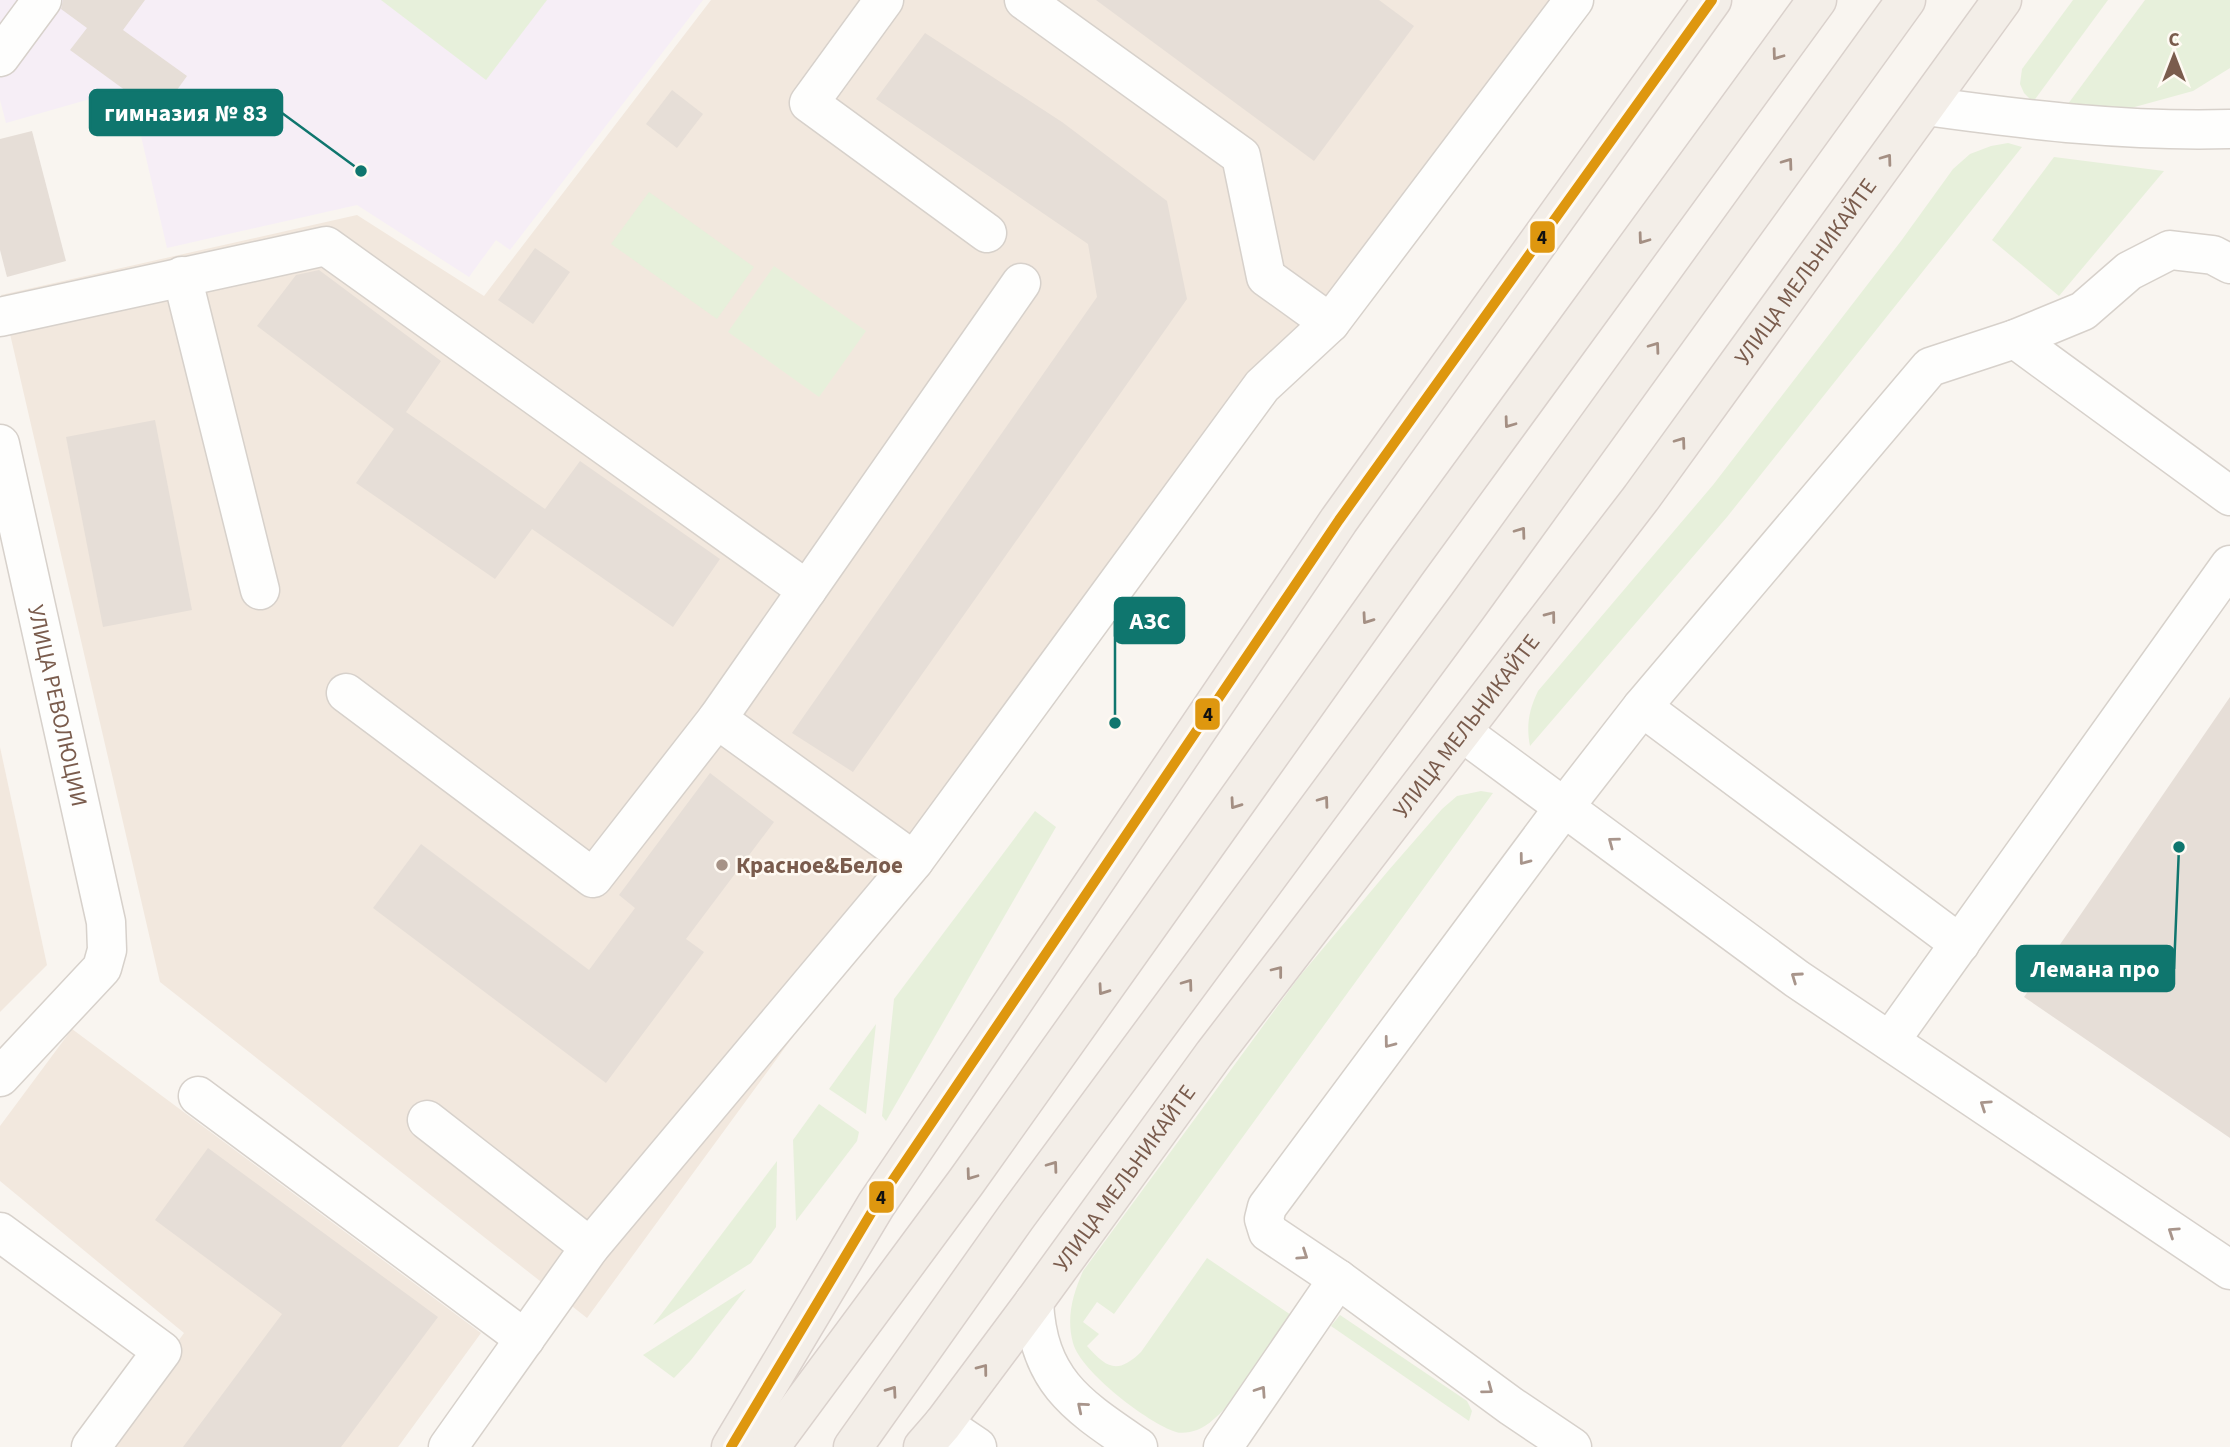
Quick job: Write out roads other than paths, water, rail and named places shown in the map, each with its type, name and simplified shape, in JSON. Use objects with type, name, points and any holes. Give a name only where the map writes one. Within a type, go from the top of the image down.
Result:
[{"type":"main road","points":[[731,1447],[876,1205],[1339,520],[1712,0]]},
{"type":"main road","points":[[770,1447],[966,1182],[1406,564],[1817,0]]},
{"type":"main road","points":[[853,1447],[1016,1217],[1467,607],[1906,0]]},
{"type":"main road","name":"УЛИЦА МЕЛЬНИКАЙТЕ","points":[[933,1436],[1214,1054],[1641,498],[2003,0]]},
{"type":"main road","points":[[1971,46],[2012,0]]},
{"type":"street","points":[[0,57],[42,0]]},
{"type":"street","points":[[884,0],[809,103],[987,233]]},
{"type":"street","points":[[1024,0],[1241,156],[1266,277],[1330,323]]},
{"type":"street","points":[[448,1447],[590,1248],[914,861],[1262,386],[1330,323],[1574,0]]},
{"type":"street","points":[[1926,106],[2048,122],[2168,131],[2230,130]]},
{"type":"street","points":[[0,317],[326,246],[807,590]]},
{"type":"street","points":[[1572,1447],[1268,1232],[1264,1219],[1267,1207],[1565,806],[1642,707],[1930,367],[2015,339],[2083,311],[2129,271],[2170,250],[2213,255],[2230,264]]},
{"type":"street","points":[[182,276],[260,590]]},
{"type":"street","points":[[346,693],[593,878],[717,719],[1021,283]]},
{"type":"street","points":[[2015,339],[2230,496]]},
{"type":"street","name":"УЛИЦА РЕВОЛЮЦИИ","points":[[0,444],[106,922],[107,950],[102,968],[4,1068]]},
{"type":"street","points":[[1890,1041],[2230,565]]},
{"type":"street","points":[[1642,707],[1960,944]]},
{"type":"street","points":[[717,719],[914,861]]},
{"type":"street","points":[[1462,732],[1797,979],[2230,1270]]},
{"type":"street","points":[[198,1096],[525,1339]]},
{"type":"street","points":[[428,1120],[590,1248]]},
{"type":"street","points":[[0,1232],[162,1351],[91,1447]]},
{"type":"street","points":[[1223,1447],[1338,1279]]},
{"type":"street","points":[[1034,1302],[1040,1344],[1052,1370],[1069,1396],[1093,1417],[1138,1447]]},
{"type":"street","points":[[933,1436],[977,1447]]},
{"type":"place","name":"гимназия № 83","points":[[361,171]]},
{"type":"place","name":"АЗС","points":[[1115,723]]},
{"type":"place","name":"Лемана про","points":[[2179,847]]},
{"type":"place","name":"Красное&Белое","points":[[722,865]]}]
